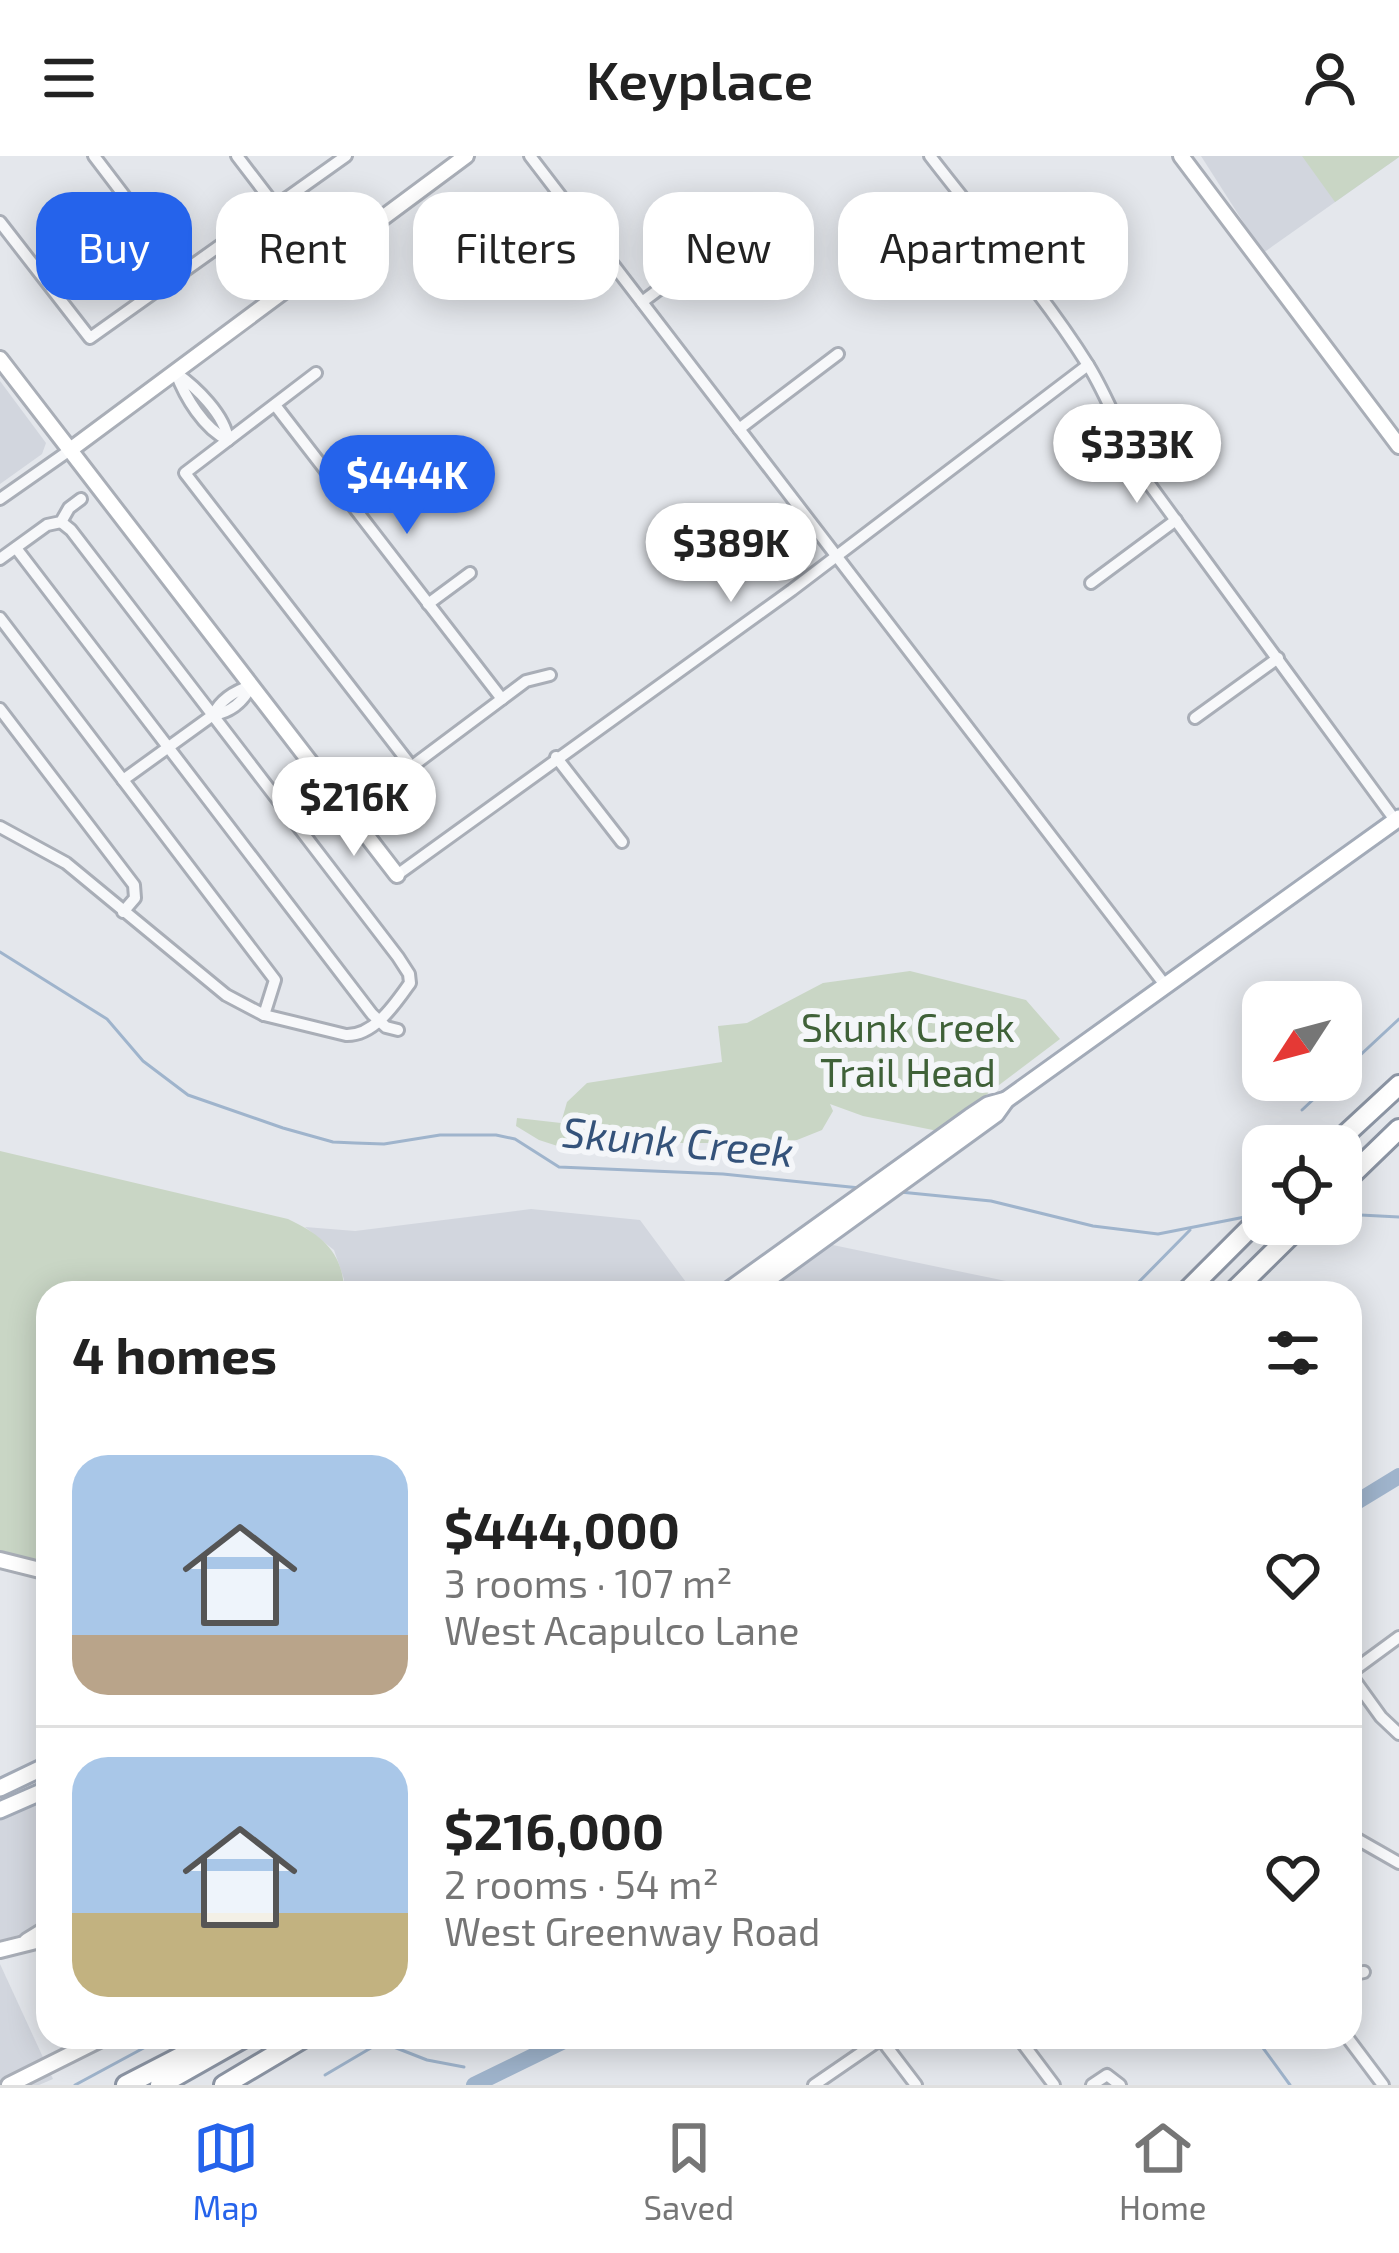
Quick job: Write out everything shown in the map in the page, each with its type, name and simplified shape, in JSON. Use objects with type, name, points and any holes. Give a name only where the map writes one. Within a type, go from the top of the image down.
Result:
[{"type":"highway","points":[[1355,1125],[1399,1084]]},
{"type":"highway","points":[[1362,1165],[1399,1129]]},
{"type":"highway","points":[[1197,1281],[1242,1236]]},
{"type":"highway","points":[[1244,1281],[1281,1245]]},
{"type":"highway","points":[[126,2085],[196,2049]]},
{"type":"highway","points":[[160,2085],[224,2049]]},
{"type":"highway","points":[[224,2085],[285,2049]]},
{"type":"main road","points":[[744,1281],[811,1240],[979,1119],[988,1106],[1006,1100],[1397,819]]},
{"type":"main road","points":[[763,1281],[811,1240]]},
{"type":"main road","points":[[0,1788],[36,1772]]},
{"type":"main road","points":[[0,1810],[36,1794]]},
{"type":"street","points":[[94,156],[121,192]]},
{"type":"street","points":[[237,156],[264,192]]},
{"type":"street","points":[[296,192],[346,156]]},
{"type":"street","points":[[389,211],[466,156]]},
{"type":"street","points":[[530,156],[1165,985]]},
{"type":"street","points":[[930,156],[1088,365],[1130,454],[1397,819]]},
{"type":"street","points":[[1181,156],[1399,446]]},
{"type":"street","points":[[0,222],[36,268]]},
{"type":"street","points":[[61,300],[90,338],[144,300]]},
{"type":"street","points":[[0,499],[269,300]]},
{"type":"street","points":[[739,429],[838,353]]},
{"type":"street","points":[[0,358],[397,874],[837,557],[1088,365]]},
{"type":"street","points":[[176,373],[183,392],[217,435],[228,440]]},
{"type":"street","points":[[316,373],[185,472],[412,767]]},
{"type":"street","points":[[275,405],[502,699]]},
{"type":"street","points":[[352,504],[392,473]]},
{"type":"street","points":[[0,559],[47,525],[61,522],[81,499]]},
{"type":"street","points":[[1091,583],[1176,520]]},
{"type":"street","points":[[0,827],[66,863],[219,990],[264,1015],[354,1036],[378,1020],[411,978],[61,522]]},
{"type":"street","points":[[16,548],[378,1020],[398,1030]]},
{"type":"street","points":[[428,604],[470,573]]},
{"type":"street","points":[[0,618],[275,980],[264,1015]]},
{"type":"street","points":[[1195,718],[1278,658]]},
{"type":"street","points":[[371,797],[526,682],[550,675]]},
{"type":"street","points":[[123,780],[213,715],[220,703],[251,686]]},
{"type":"street","points":[[0,709],[134,885],[135,898],[123,912]]},
{"type":"street","points":[[556,758],[622,842]]},
{"type":"street","points":[[0,1560],[36,1569]]},
{"type":"street","points":[[1362,1665],[1399,1636]]},
{"type":"street","points":[[1362,1691],[1399,1734]]},
{"type":"street","points":[[1362,1841],[1399,1863]]},
{"type":"street","points":[[27,1941],[36,1935]]},
{"type":"street","points":[[0,1950],[36,1940]]},
{"type":"street","points":[[9,2085],[81,2049]]},
{"type":"street","points":[[814,2085],[867,2049]]},
{"type":"street","points":[[891,2049],[916,2085]]},
{"type":"street","points":[[1030,2049],[1054,2085]]},
{"type":"street","points":[[1356,2049],[1383,2085]]},
{"type":"street","points":[[1092,2085],[1107,2075],[1118,2081]]},
{"type":"shaded area","points":[[1201,156],[1399,156],[1399,157],[1263,253]]},
{"type":"shaded area","points":[[0,381],[46,443],[42,454],[0,484]]},
{"type":"shaded area","points":[[531,1209],[640,1220],[685,1281],[344,1281],[334,1250],[305,1227],[355,1231]]},
{"type":"shaded area","points":[[828,1244],[1005,1281],[776,1281]]},
{"type":"shaded area","points":[[36,1803],[36,1929],[0,1941],[0,1818]]},
{"type":"shaded area","points":[[0,1964],[53,2079],[39,2085],[0,2085]]},
{"type":"green space","points":[[1302,156],[1399,156],[1399,157],[1335,202]]},
{"type":"green space","name":"Skunk Creek Trail Head","points":[[910,971],[1026,1000],[1060,1039],[938,1131],[863,1116],[830,1104],[833,1111],[822,1130],[797,1140],[767,1143],[664,1143],[573,1151],[516,1126],[517,1118],[561,1123],[567,1102],[587,1083],[722,1062],[718,1026],[747,1023],[823,983]]},
{"type":"green space","points":[[0,1151],[288,1219],[329,1247],[343,1281],[36,1281],[36,1561],[0,1552]]},
{"type":"waterway","name":"Skunk Creek","points":[[0,952],[107,1019],[143,1061],[188,1095],[333,1142],[384,1144],[440,1135],[496,1135],[515,1139],[559,1167],[723,1174],[860,1188]]},
{"type":"waterway","points":[[1362,1053],[1399,1019]]},
{"type":"waterway","points":[[1302,1110],[1312,1101]]},
{"type":"waterway","name":"Skunk Creek","points":[[900,1192],[991,1201],[1093,1226],[1158,1234],[1242,1218]]},
{"type":"waterway","name":"Skunk Creek","points":[[1362,1215],[1399,1217]]},
{"type":"waterway","points":[[1140,1281],[1190,1230]]},
{"type":"waterway","points":[[1362,1499],[1399,1476]]},
{"type":"waterway","points":[[75,2085],[142,2049]]},
{"type":"waterway","points":[[325,2075],[369,2049]]},
{"type":"waterway","points":[[399,2049],[464,2067]]},
{"type":"waterway","points":[[474,2085],[548,2049]]},
{"type":"waterway","points":[[1264,2049],[1290,2085]]}]
